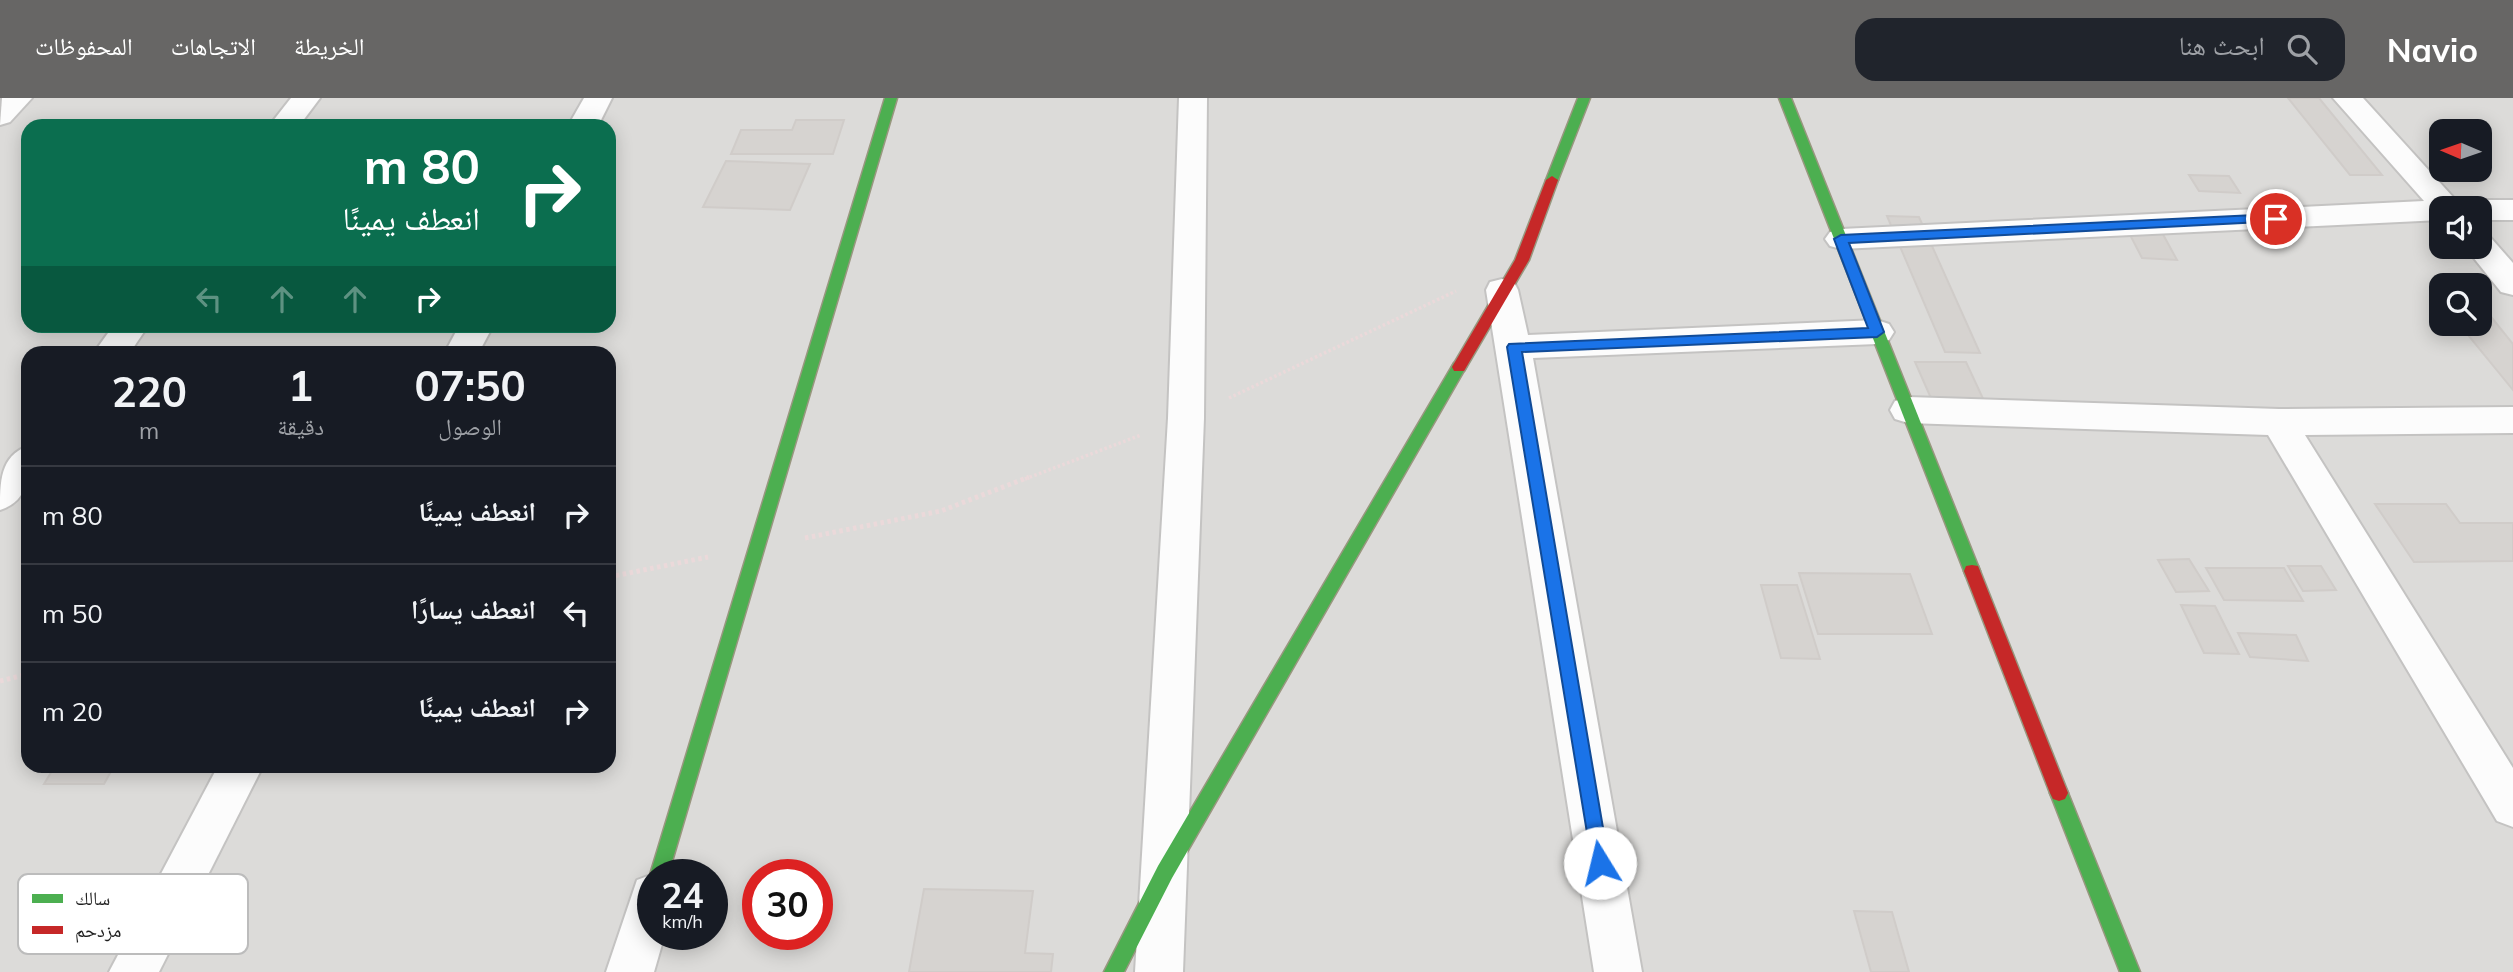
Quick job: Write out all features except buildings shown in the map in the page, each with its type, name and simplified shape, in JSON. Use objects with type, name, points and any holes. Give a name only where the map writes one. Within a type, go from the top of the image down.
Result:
[{"type":"street","points":[[0,116],[18,98]]},
{"type":"street","points":[[290,119],[306,98]]},
{"type":"street","points":[[587,119],[598,98]]},
{"type":"street","points":[[664,859],[891,98]]},
{"type":"street","points":[[1159,972],[1186,418],[1194,98]]},
{"type":"street","points":[[1114,972],[1165,872],[1512,275],[1584,98]]},
{"type":"street","points":[[1785,98],[2130,972]]},
{"type":"street","points":[[2347,98],[2437,196]]},
{"type":"street","points":[[2492,210],[2513,210]]},
{"type":"street","points":[[1841,239],[2429,211]]},
{"type":"street","points":[[2492,259],[2513,284]]},
{"type":"street","points":[[1512,275],[1514,347],[1618,972]]},
{"type":"street","points":[[1514,347],[1877,332]]},
{"type":"street","points":[[1908,410],[2279,422],[2513,420]]},
{"type":"street","points":[[2279,422],[2513,807]]},
{"type":"street","points":[[0,496],[21,469]]},
{"type":"street","points":[[184,874],[237,773]]},
{"type":"street","points":[[630,972],[637,949]]},
{"type":"street","points":[[133,972],[142,954]]},
{"type":"path","points":[[616,576],[941,510],[1186,418],[1512,275]]},
{"type":"path","points":[[0,681],[21,676]]},
{"type":"shaded area","points":[[0,98],[2513,98],[2513,972],[0,972]]},
{"type":"traffic: fast","points":[[664,859],[891,98]]},
{"type":"traffic: fast","points":[[1552,180],[1584,98]]},
{"type":"traffic: fast","points":[[1785,98],[1972,571]]},
{"type":"traffic: fast","points":[[1114,972],[1165,872],[1459,367]]},
{"type":"traffic: fast","points":[[2059,793],[2130,972]]},
{"type":"traffic: jam","points":[[1459,367],[1522,260],[1552,180]]},
{"type":"traffic: jam","points":[[1972,571],[2059,793]]},
{"type":"route","points":[[1600,863],[1514,347],[1877,332],[1841,239],[2276,219]]}]
